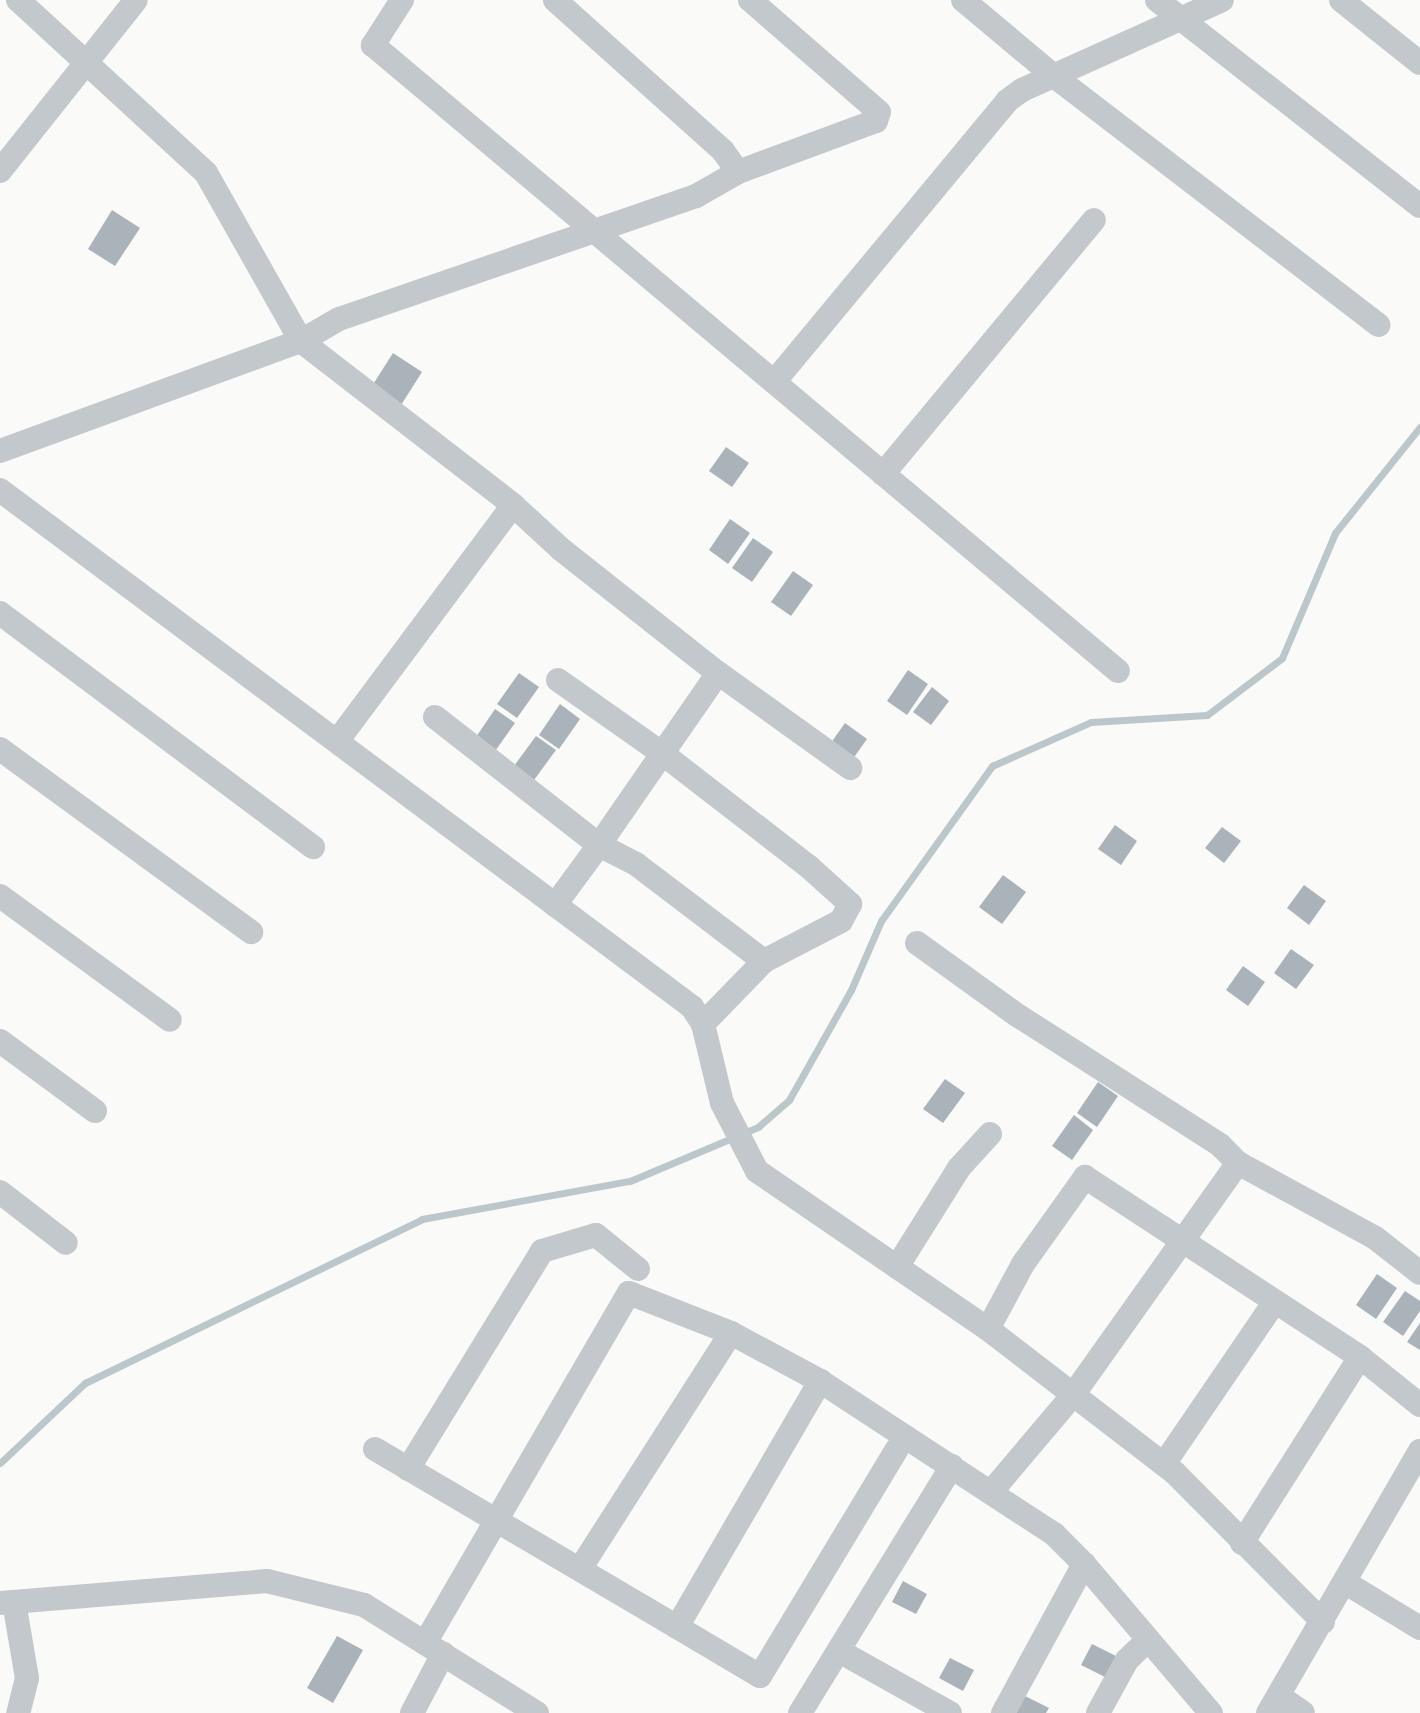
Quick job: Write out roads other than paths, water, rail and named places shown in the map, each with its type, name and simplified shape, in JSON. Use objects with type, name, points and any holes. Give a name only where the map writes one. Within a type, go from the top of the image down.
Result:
[{"type":"street","points":[[19,0],[206,173],[301,341],[513,505],[562,550],[718,673],[850,768]]},
{"type":"street","points":[[0,171],[90,63],[136,0]]},
{"type":"street","points":[[402,0],[373,45],[1118,671]]},
{"type":"street","points":[[555,0],[723,151],[738,172]]},
{"type":"street","points":[[0,451],[301,341],[339,319],[696,196],[738,172],[879,117],[853,88],[750,0]]},
{"type":"street","points":[[963,0],[1054,76],[1378,325]]},
{"type":"street","points":[[1157,0],[1420,206]]},
{"type":"street","points":[[774,382],[1007,101],[1054,76],[1222,0]]},
{"type":"street","points":[[1341,0],[1420,63]]},
{"type":"street","points":[[883,474],[1094,220]]},
{"type":"street","points":[[0,490],[692,1007],[703,1024],[722,1104],[757,1171],[988,1329],[1164,1464],[1323,1622]]},
{"type":"street","points":[[338,740],[513,505]]},
{"type":"street","points":[[0,613],[313,847]]},
{"type":"street","points":[[555,905],[600,845],[718,673]]},
{"type":"street","points":[[558,680],[663,754],[808,866],[850,904],[841,921],[764,961],[703,1024]]},
{"type":"street","points":[[435,718],[600,845],[636,864],[764,961]]},
{"type":"street","points":[[0,749],[251,932]]},
{"type":"street","points":[[0,896],[170,1020]]},
{"type":"street","points":[[918,943],[1017,1015],[1220,1145],[1238,1163],[1374,1237],[1420,1273]]},
{"type":"street","points":[[0,1041],[95,1111]]},
{"type":"street","points":[[897,1267],[959,1168],[990,1134]]},
{"type":"street","points":[[992,1492],[1073,1395],[1238,1163]]},
{"type":"street","points":[[988,1329],[1023,1264],[1083,1178],[1185,1238],[1274,1303],[1360,1357],[1420,1405]]},
{"type":"street","points":[[0,1192],[66,1243]]},
{"type":"street","points":[[408,1469],[542,1251],[596,1235],[638,1269]]},
{"type":"street","points":[[412,1713],[434,1649],[494,1519],[629,1293],[731,1334],[820,1381],[1054,1534],[1084,1564],[1211,1713]]},
{"type":"street","points":[[1164,1464],[1274,1303]]},
{"type":"street","points":[[580,1569],[731,1334]]},
{"type":"street","points":[[1242,1543],[1360,1357]]},
{"type":"street","points":[[677,1626],[820,1381]]},
{"type":"street","points":[[375,1449],[760,1676],[897,1450]]},
{"type":"street","points":[[1303,1713],[1274,1704],[1420,1451]]},
{"type":"street","points":[[800,1713],[952,1466]]},
{"type":"street","points":[[1003,1713],[1084,1564]]},
{"type":"street","points":[[18,1713],[27,1678],[7,1603],[267,1581],[364,1605],[537,1713]]},
{"type":"street","points":[[1346,1583],[1420,1628]]},
{"type":"street","points":[[1098,1713],[1127,1660],[1147,1640]]},
{"type":"street","points":[[839,1651],[950,1713]]},
{"type":"waterway","points":[[0,1463],[85,1383],[422,1219],[630,1181],[758,1127],[789,1100],[851,990],[881,921],[992,766],[1091,722],[1207,715],[1282,658],[1335,533],[1420,427]]}]
